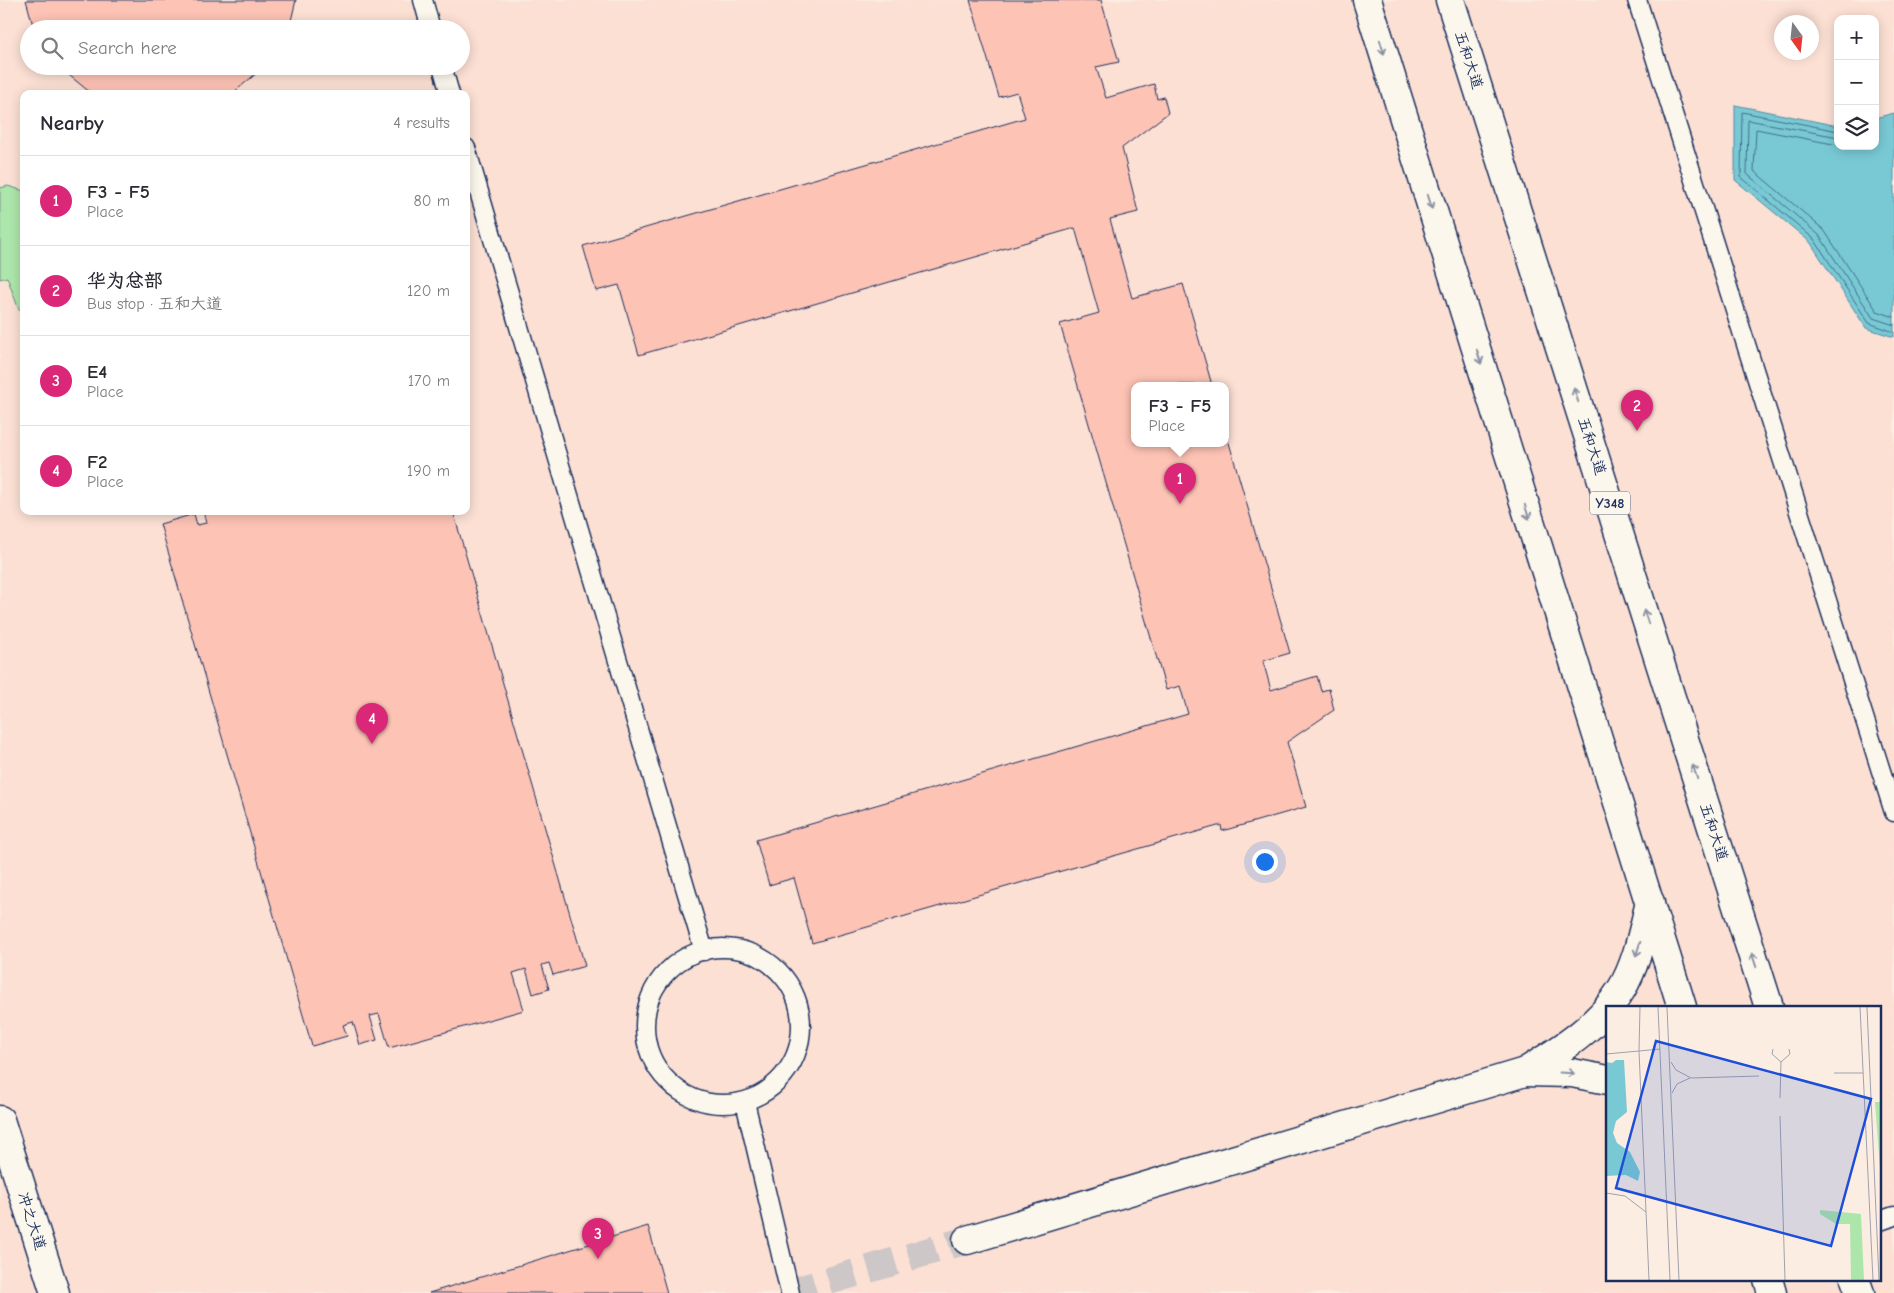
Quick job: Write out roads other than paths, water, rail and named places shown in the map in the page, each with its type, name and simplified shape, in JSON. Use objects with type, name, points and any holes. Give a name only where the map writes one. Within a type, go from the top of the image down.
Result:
[{"type":"main road","points":[[1367,0],[1682,1006]]},
{"type":"main road","name":"五和大道","points":[[1450,0],[1769,1006]]},
{"type":"main road","points":[[1608,1006],[1621,990],[1638,950],[1650,902]]},
{"type":"main road","points":[[967,1240],[1525,1072],[1566,1046],[1596,1021],[1606,1009]]},
{"type":"main road","points":[[1525,1072],[1572,1073],[1606,1080]]},
{"type":"main road","name":"冲之大道","points":[[0,1120],[55,1293]]},
{"type":"main road","points":[[1768,1280],[1772,1293]]},
{"type":"main road","points":[[1855,1280],[1860,1293]]},
{"type":"lane","points":[[422,0],[428,20]]},
{"type":"lane","points":[[1637,0],[1894,812]]},
{"type":"lane","points":[[445,75],[449,90]]},
{"type":"lane","points":[[470,161],[704,951]]},
{"type":"lane","points":[[714,948],[744,950],[771,963],[791,985],[802,1014],[801,1042],[790,1069],[770,1089],[745,1102],[716,1105],[683,1095],[658,1072],[645,1041],[646,1007],[662,976],[685,957],[714,948]]},
{"type":"lane","points":[[745,1102],[790,1293]]},
{"type":"lane","points":[[1882,1220],[1894,1216]]},
{"type":"water","points":[[1735,105],[1834,125],[1834,150],[1879,150],[1879,117],[1894,113],[1894,337],[1866,328],[1810,242],[1735,180]]},
{"type":"tunnel","points":[[788,1293],[967,1240]]},
{"type":"place","name":"华为总部","points":[[1637,431]]},
{"type":"place","name":"F3 - F5","points":[[1180,504]]},
{"type":"place","name":"F2","points":[[372,744]]},
{"type":"place","name":"E4","points":[[598,1259]]}]
